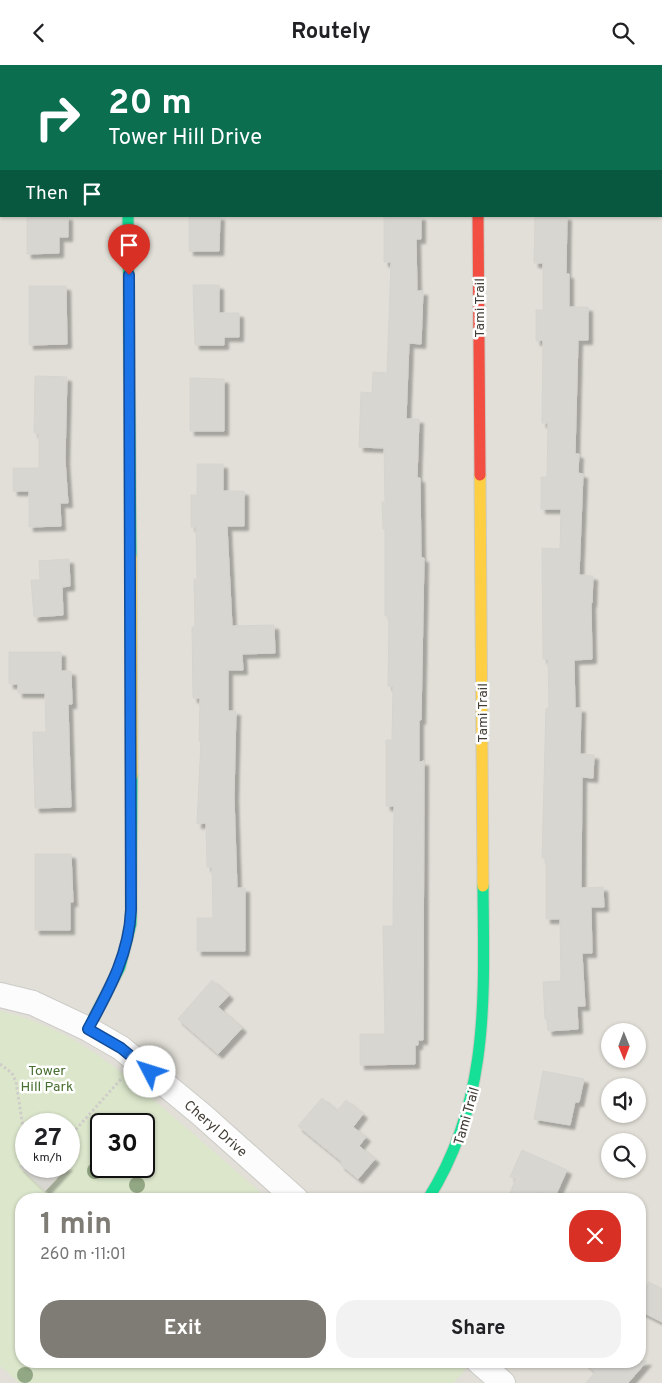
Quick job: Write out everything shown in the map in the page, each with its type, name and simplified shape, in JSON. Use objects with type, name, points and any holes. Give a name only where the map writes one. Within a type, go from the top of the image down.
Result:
[{"type":"street","points":[[88,1029],[120,967],[130,924],[133,881],[128,217]]},
{"type":"street","name":"Tami Trail","points":[[432,1193],[443,1178],[460,1141],[475,1088],[484,1005],[478,217]]},
{"type":"street","name":"Cheryl Drive","points":[[0,995],[32,1003],[88,1029],[121,1048],[289,1193]]},
{"type":"street","points":[[486,1368],[503,1383]]},
{"type":"path","points":[[80,1125],[138,1061]]},
{"type":"path","points":[[0,1064],[12,1073],[16,1081],[21,1113]]},
{"type":"shaded area","points":[[0,217],[662,217],[662,1383],[0,1383]]},
{"type":"green space","name":"Tower Hill Park","points":[[0,1011],[50,1028],[92,1051],[131,1080],[261,1193],[15,1193],[15,1368],[466,1369],[453,1383],[20,1383],[0,1366]]},
{"type":"building","points":[[27,217],[68,217],[68,237],[59,237],[59,253],[27,254]]},
{"type":"building","points":[[189,217],[220,217],[219,251],[189,251]]},
{"type":"building","points":[[384,217],[421,217],[421,239],[416,239],[417,291],[423,291],[421,344],[409,343],[406,419],[419,419],[417,478],[420,478],[421,558],[424,558],[421,720],[419,720],[419,762],[424,761],[423,1040],[418,1040],[418,1045],[415,1045],[415,1064],[360,1065],[360,1034],[385,1034],[383,926],[393,926],[394,806],[386,806],[386,740],[392,740],[393,686],[388,686],[389,616],[385,616],[385,529],[383,529],[382,502],[385,502],[384,448],[359,447],[361,392],[372,393],[373,372],[387,373],[391,262],[384,262]]},
{"type":"building","points":[[535,217],[567,217],[566,274],[569,274],[569,307],[588,307],[588,340],[578,340],[575,454],[579,454],[578,473],[583,474],[579,575],[593,576],[591,603],[592,659],[574,660],[575,708],[581,708],[580,754],[594,755],[593,778],[582,777],[581,888],[603,887],[604,907],[591,907],[592,953],[582,953],[585,1006],[577,1006],[578,1029],[548,1031],[547,1019],[545,1019],[543,982],[561,981],[560,919],[546,919],[546,858],[542,858],[546,708],[549,708],[548,659],[543,659],[542,548],[560,549],[561,509],[541,509],[541,477],[547,477],[548,423],[542,423],[543,340],[536,341],[536,310],[543,310],[543,263],[534,263]]},
{"type":"building","points":[[193,285],[219,285],[219,313],[239,313],[239,337],[224,337],[224,345],[195,345]]},
{"type":"building","points":[[29,286],[66,286],[67,344],[29,345]]},
{"type":"building","points":[[35,376],[67,377],[65,460],[68,503],[60,503],[61,526],[29,527],[29,491],[13,491],[13,468],[39,468],[39,433],[34,433]]},
{"type":"building","points":[[190,378],[224,379],[224,431],[190,431]]},
{"type":"building","points":[[197,464],[223,464],[223,491],[244,491],[244,526],[227,526],[232,626],[274,625],[275,653],[242,654],[243,670],[228,670],[228,711],[236,711],[234,797],[237,888],[245,888],[245,951],[197,951],[197,918],[213,918],[212,867],[207,867],[206,823],[197,824],[201,741],[199,741],[200,698],[193,698],[192,627],[195,627],[194,579],[197,579],[196,527],[191,527],[191,495],[197,495]]},
{"type":"building","points":[[69,559],[70,586],[62,587],[63,615],[34,617],[31,580],[40,580],[39,561]]},
{"type":"building","points":[[9,652],[61,652],[61,671],[71,671],[72,704],[68,704],[71,807],[35,808],[33,732],[46,732],[45,693],[18,693],[18,684],[9,684]]},
{"type":"building","points":[[35,854],[71,854],[73,902],[70,902],[70,930],[35,930]]},
{"type":"building","points":[[212,980],[229,995],[218,1007],[242,1028],[218,1054],[178,1019]]},
{"type":"building","points":[[543,1071],[584,1079],[579,1102],[575,1102],[570,1125],[534,1119]]},
{"type":"building","points":[[322,1098],[337,1111],[346,1100],[363,1114],[353,1127],[366,1137],[359,1146],[375,1159],[358,1179],[340,1164],[342,1162],[298,1126]]},
{"type":"building","points":[[522,1150],[567,1170],[557,1193],[510,1193],[516,1179],[510,1177]]},
{"type":"building","points":[[31,1178],[57,1178],[45,1191]]},
{"type":"building","points":[[649,1282],[662,1289],[662,1322],[646,1314],[646,1288]]},
{"type":"building","points":[[591,1368],[641,1368],[628,1383],[586,1383],[595,1372]]},
{"type":"traffic: fast","points":[[128,217],[131,556]]},
{"type":"traffic: fast","points":[[88,1029],[120,967],[131,924],[132,776]]},
{"type":"traffic: fast","points":[[431,1193],[448,1162],[463,1125],[473,1086],[479,1048],[482,1008],[484,968],[483,886]]},
{"type":"traffic: slow","points":[[480,475],[483,886]]},
{"type":"traffic: slow","points":[[131,556],[132,776]]},
{"type":"traffic: jam","points":[[478,217],[480,475]]},
{"type":"route","points":[[129,275],[133,881],[130,924],[120,967],[88,1029],[121,1048],[150,1072]]}]
